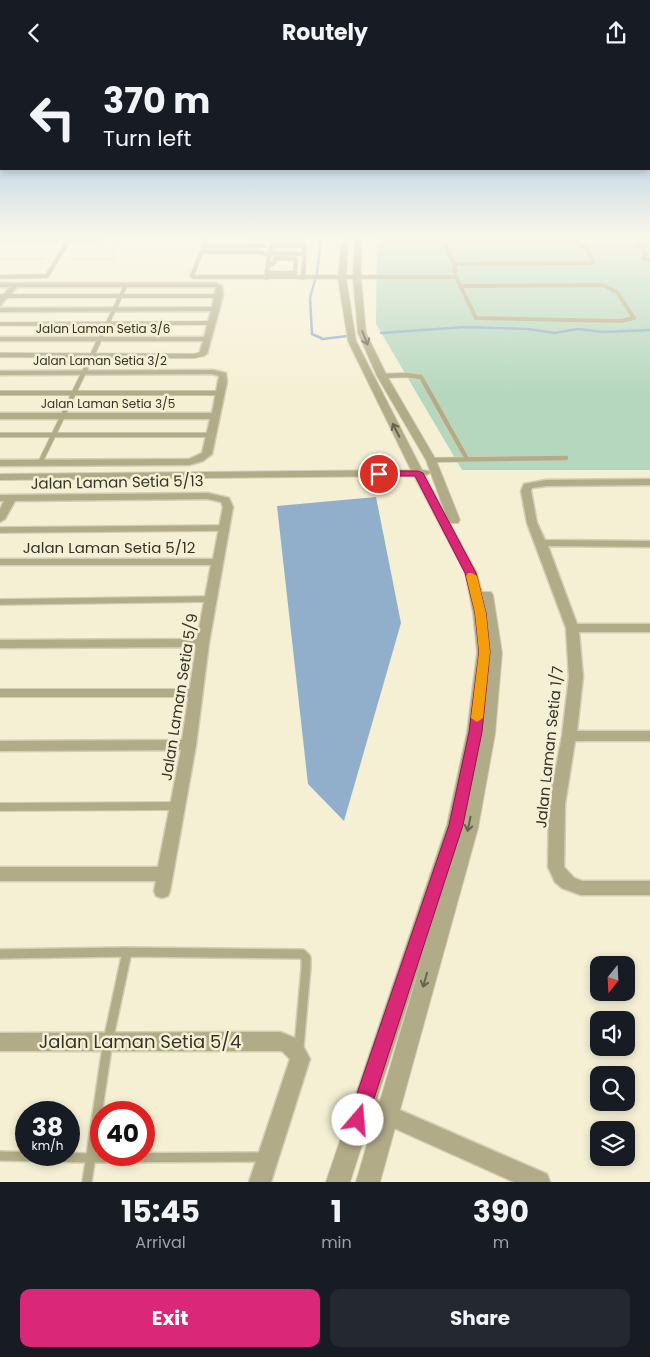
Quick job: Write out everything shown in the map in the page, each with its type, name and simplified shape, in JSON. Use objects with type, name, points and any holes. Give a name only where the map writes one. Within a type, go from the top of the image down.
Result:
[{"type":"street","points":[[204,353],[220,290]]},
{"type":"street","points":[[338,1182],[362,1104],[456,825],[475,732],[484,652],[480,613],[471,573],[433,499],[428,469],[352,341],[344,290]]},
{"type":"street","points":[[358,290],[362,333],[480,572],[490,613],[495,653],[487,734],[469,828],[368,1182]]},
{"type":"street","points":[[0,304],[4,296]]},
{"type":"street","points":[[0,310],[215,309]]},
{"type":"street","name":"Jalan Laman Setia 3/6","points":[[0,339],[207,339]]},
{"type":"street","name":"Jalan Laman Setia 3/2","points":[[0,373],[200,372],[223,375],[221,393]]},
{"type":"street","points":[[0,463],[190,462],[200,459],[207,454],[221,393]]},
{"type":"street","name":"Jalan Laman Setia 3/5","points":[[0,416],[215,416]]},
{"type":"street","points":[[0,477],[360,474],[428,469]]},
{"type":"street","points":[[360,474],[406,481],[418,487],[433,499]]},
{"type":"street","name":"Jalan Laman Setia 1/7","points":[[650,482],[535,484],[528,486],[526,491],[532,523],[572,628],[576,677],[569,736],[557,804],[556,867],[561,877],[568,883],[581,888],[650,889]]},
{"type":"street","name":"Jalan Laman Setia 5/13","points":[[5,498],[208,495],[225,500],[228,507]]},
{"type":"street","points":[[0,519],[5,498]]},
{"type":"street","name":"Jalan Laman Setia 5/9","points":[[162,891],[189,745],[203,643],[228,507]]},
{"type":"street","points":[[541,543],[650,544]]},
{"type":"street","name":"Jalan Laman Setia 5/12","points":[[0,562],[218,562]]},
{"type":"street","points":[[572,628],[650,628]]},
{"type":"street","points":[[0,644],[203,643]]},
{"type":"street","points":[[569,736],[650,736]]},
{"type":"street","points":[[0,746],[189,745]]},
{"type":"street","points":[[0,874],[165,874]]},
{"type":"street","name":"Jalan Laman Setia 5/4","points":[[0,1042],[280,1041],[290,1043],[298,1053]]},
{"type":"street","points":[[260,1182],[300,1059],[298,1053]]},
{"type":"street","points":[[362,1104],[539,1182]]},
{"type":"lane","points":[[40,463],[72,393],[84,373],[124,290]]},
{"type":"lane","points":[[463,290],[478,319],[620,321],[634,318],[617,293],[612,290]]},
{"type":"lane","points":[[4,296],[219,296]]},
{"type":"lane","points":[[0,323],[212,323]]},
{"type":"lane","points":[[0,355],[194,356],[204,353]]},
{"type":"lane","points":[[382,376],[406,375],[422,377],[468,459]]},
{"type":"lane","points":[[0,393],[221,393]]},
{"type":"lane","points":[[0,435],[211,435]]},
{"type":"lane","points":[[428,469],[468,459],[566,458]]},
{"type":"lane","points":[[0,530],[224,528]]},
{"type":"lane","points":[[0,602],[212,599]]},
{"type":"lane","points":[[0,693],[196,693]]},
{"type":"lane","points":[[0,807],[178,806]]},
{"type":"lane","points":[[99,1101],[108,1041],[127,952]]},
{"type":"lane","points":[[0,954],[127,952],[302,954],[306,958],[306,968],[298,1053]]},
{"type":"lane","points":[[0,1156],[90,1158]]},
{"type":"lane","points":[[155,1158],[269,1157]]},
{"type":"lane","points":[[87,1182],[90,1164]]},
{"type":"green space","points":[[376,290],[650,290],[650,470],[462,470],[376,324]]},
{"type":"water","points":[[376,497],[401,623],[344,821],[308,784],[277,506]]},
{"type":"waterway","points":[[312,290],[310,298],[312,334],[323,339],[347,336]]},
{"type":"waterway","points":[[381,333],[465,327],[528,329],[555,333],[578,329],[603,332],[650,330]]},
{"type":"slow traffic","points":[[472,576],[480,613],[484,652],[477,718]]},
{"type":"route","points":[[358,1120],[456,825],[475,732],[484,652],[480,613],[471,573],[418,473],[379,474]]}]
